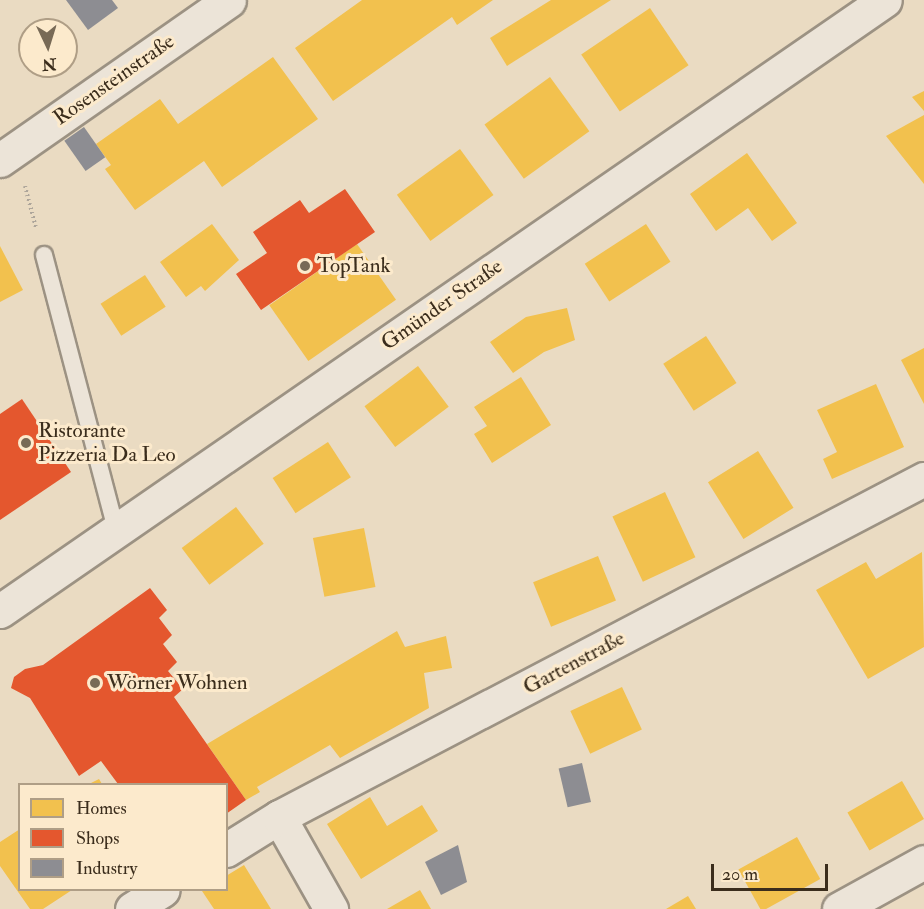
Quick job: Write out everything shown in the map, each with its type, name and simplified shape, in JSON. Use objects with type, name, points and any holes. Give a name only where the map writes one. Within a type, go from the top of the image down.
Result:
[{"type":"street","name":"Rosensteinstraße","points":[[8,154],[229,0]]},
{"type":"street","name":"Gmünder Straße","points":[[0,611],[885,0]]},
{"type":"street","name":"Gartenstraße","points":[[228,849],[279,817],[924,479]]},
{"type":"street","points":[[279,817],[331,909]]},
{"type":"street","points":[[839,909],[924,862]]},
{"type":"street","points":[[132,909],[161,891]]},
{"type":"lane","points":[[44,255],[116,530]]},
{"type":"path","points":[[8,154],[44,255]]},
{"type":"building: Homes","points":[[362,0],[493,0],[457,25],[452,17],[333,101],[295,48]]},
{"type":"building: Homes","points":[[551,0],[611,0],[507,66],[490,38]]},
{"type":"building: Homes","points":[[650,8],[689,65],[620,112],[581,54]]},
{"type":"building: Homes","points":[[273,57],[318,119],[222,187],[204,161],[135,210],[105,169],[111,165],[96,144],[160,99],[178,124]]},
{"type":"building: Homes","points":[[550,77],[589,131],[524,179],[484,125]]},
{"type":"building: Homes","points":[[924,91],[924,111],[912,97]]},
{"type":"building: Homes","points":[[924,115],[924,184],[886,136]]},
{"type":"building: Homes","points":[[460,149],[494,195],[430,241],[397,195]]},
{"type":"building: Homes","points":[[747,153],[797,223],[772,241],[748,208],[716,231],[690,194]]},
{"type":"building: Homes","points":[[212,224],[239,260],[205,291],[201,286],[186,297],[160,262]]},
{"type":"building: Homes","points":[[646,224],[671,262],[609,301],[585,264]]},
{"type":"building: Homes","points":[[357,244],[396,300],[308,361],[269,305]]},
{"type":"building: Homes","points":[[0,246],[23,290],[0,302]]},
{"type":"building: Homes","points":[[145,275],[166,307],[121,336],[101,304]]},
{"type":"building: Homes","points":[[567,308],[575,340],[544,352],[513,373],[490,342],[526,317]]},
{"type":"building: Homes","points":[[706,336],[736,383],[694,411],[663,364]]},
{"type":"building: Homes","points":[[924,348],[924,404],[901,360]]},
{"type":"building: Homes","points":[[418,366],[449,407],[395,447],[364,406]]},
{"type":"building: Homes","points":[[521,377],[551,425],[492,463],[474,434],[487,426],[474,407]]},
{"type":"building: Homes","points":[[876,384],[904,447],[832,479],[823,459],[837,452],[817,410]]},
{"type":"building: Homes","points":[[328,442],[351,477],[296,513],[273,478]]},
{"type":"building: Homes","points":[[758,451],[794,508],[743,539],[708,482]]},
{"type":"building: Homes","points":[[665,492],[695,557],[643,582],[612,517]]},
{"type":"building: Homes","points":[[236,507],[264,544],[209,585],[182,548]]},
{"type":"building: Homes","points":[[364,528],[375,587],[324,597],[313,538]]},
{"type":"building: Homes","points":[[922,552],[924,647],[868,679],[816,590],[866,562],[876,579]]},
{"type":"building: Homes","points":[[598,556],[616,601],[551,627],[533,582]]},
{"type":"building: Homes","points":[[397,631],[405,647],[446,636],[452,668],[424,673],[429,708],[340,758],[330,745],[257,787],[260,792],[246,800],[207,744]]},
{"type":"building: Homes","points":[[622,687],[642,730],[590,754],[570,711]]},
{"type":"building: Homes","points":[[902,781],[924,819],[869,851],[847,812]]},
{"type":"building: Homes","points":[[370,797],[387,826],[422,805],[438,831],[361,879],[327,824]]},
{"type":"building: Homes","points":[[18,830],[18,891],[70,891],[43,909],[30,909],[0,866],[0,842]]},
{"type":"building: Homes","points":[[797,837],[820,879],[766,909],[760,909],[738,869]]},
{"type":"building: Homes","points":[[244,865],[271,909],[214,909],[202,891],[228,891],[228,875]]},
{"type":"building: Homes","points":[[420,890],[431,909],[387,909]]},
{"type":"building: Homes","points":[[688,896],[696,909],[666,909]]},
{"type":"building: Shops","points":[[345,189],[375,232],[261,310],[236,274],[267,253],[253,232],[300,200],[309,213]]},
{"type":"building: Shops","name":"Ristorante Pizzeria Da Leo","points":[[22,399],[71,472],[0,520],[0,414]]},
{"type":"building: Shops","name":"Wörner Wohnen","points":[[150,588],[167,610],[159,618],[172,635],[163,644],[177,662],[168,671],[183,689],[174,697],[246,800],[228,813],[228,783],[117,783],[101,761],[79,776],[30,698],[11,688],[14,677],[25,669],[43,665]]},
{"type":"building: Industry","points":[[66,0],[112,0],[118,8],[88,30]]},
{"type":"building: Industry","points":[[84,127],[105,157],[86,171],[64,141]]},
{"type":"building: Industry","points":[[582,763],[591,802],[568,807],[559,768]]},
{"type":"building: Industry","points":[[458,845],[467,882],[441,895],[425,862]]},
{"type":"place","name":"TopTank","points":[[305,266]]},
{"type":"place","name":"Ristorante Pizzeria Da Leo","points":[[26,443]]},
{"type":"place","name":"Wörner Wohnen","points":[[95,683]]}]
